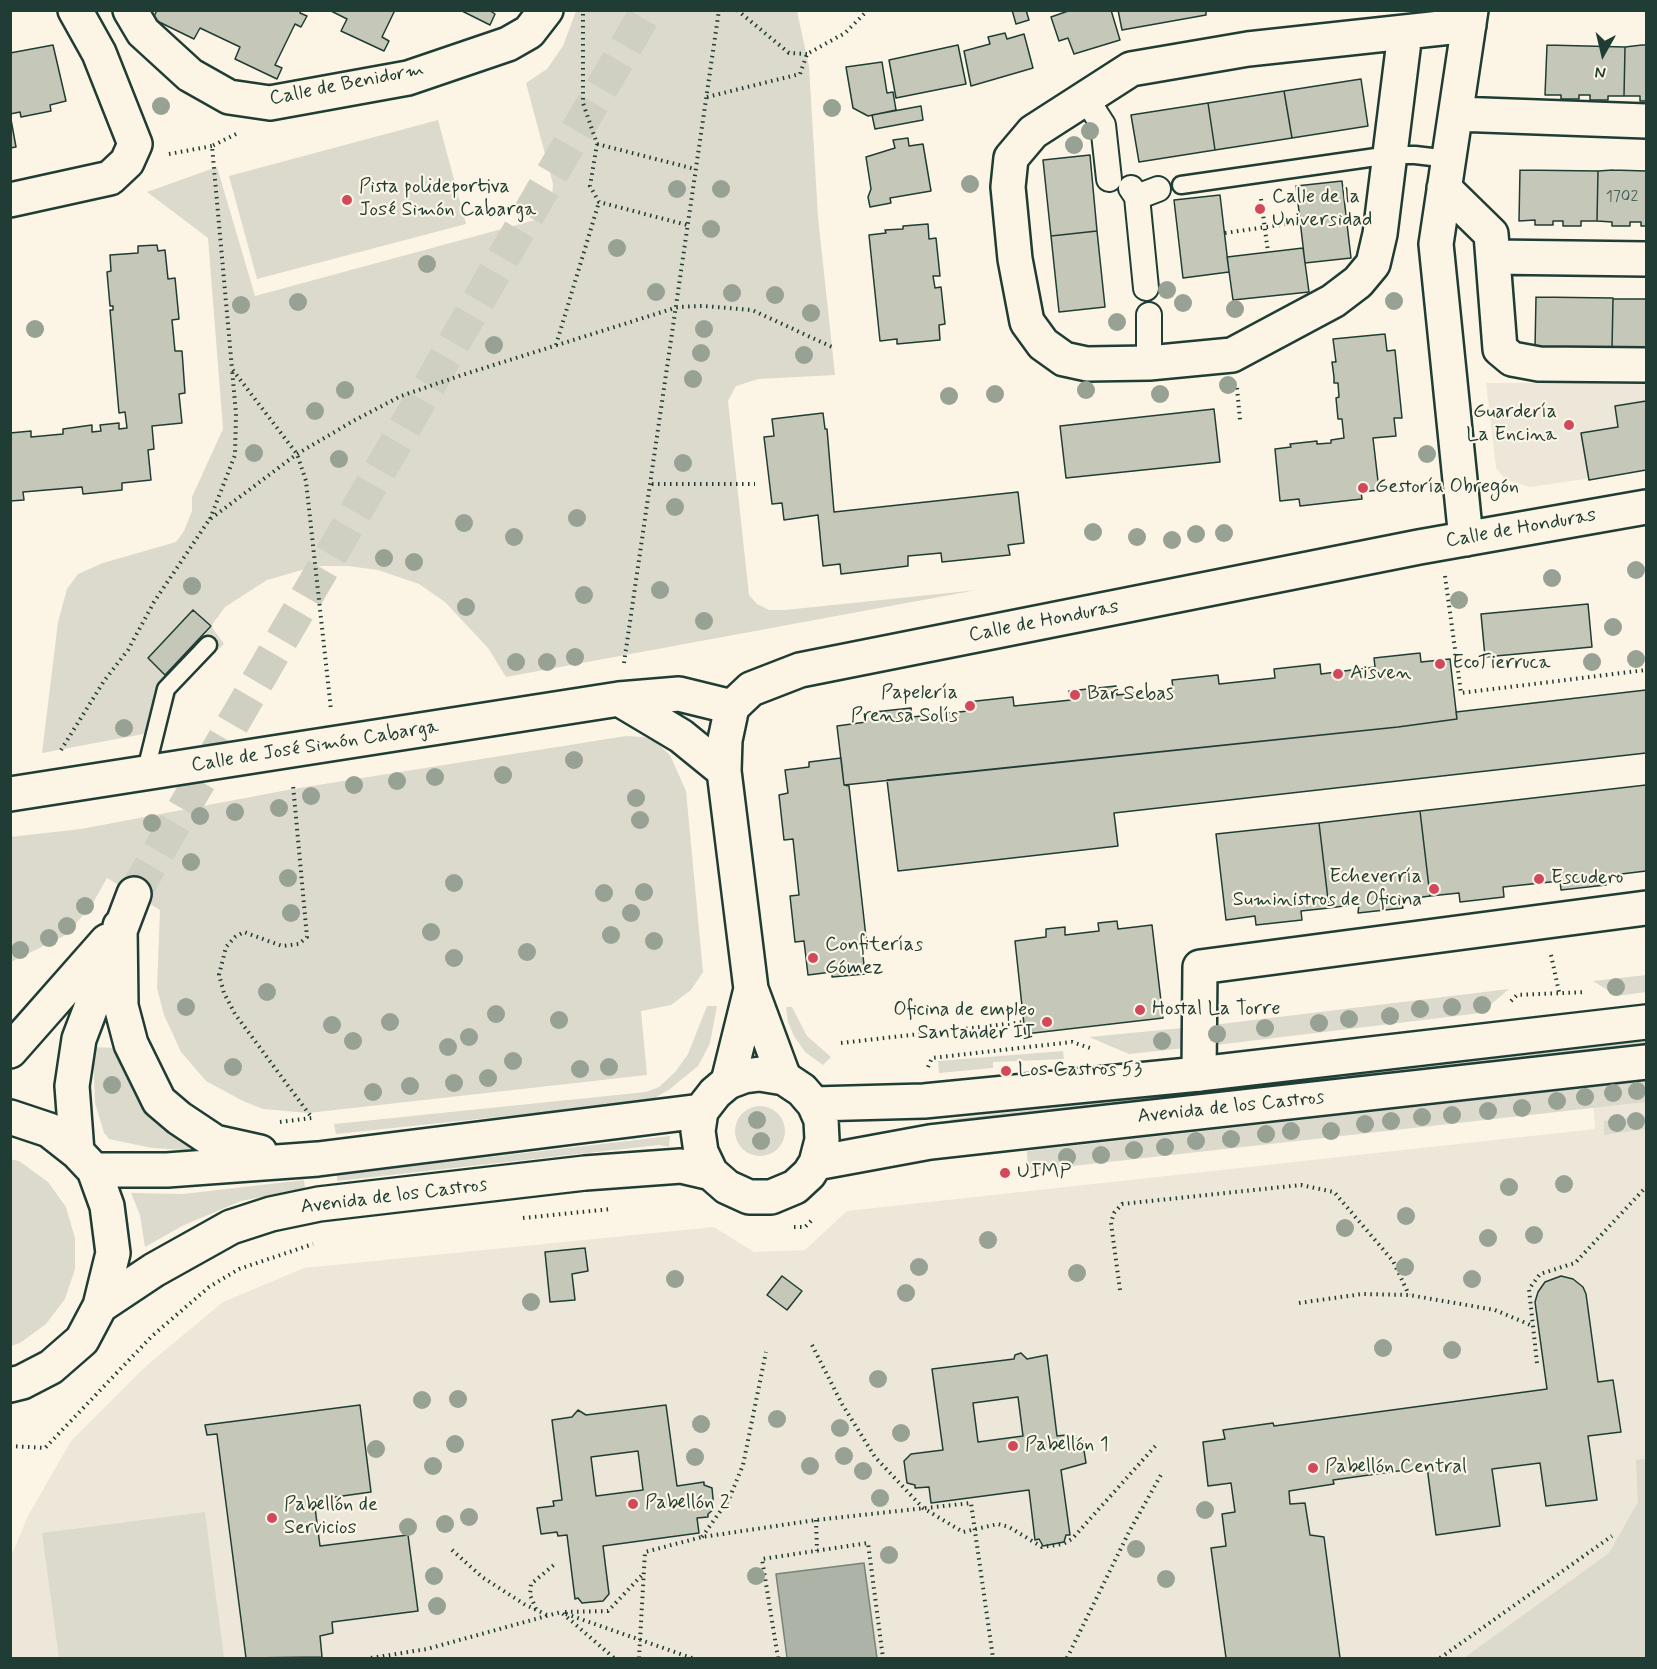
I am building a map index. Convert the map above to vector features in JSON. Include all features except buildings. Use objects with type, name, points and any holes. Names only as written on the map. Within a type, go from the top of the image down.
[{"type":"street","points":[[10,200],[110,178],[127,162],[135,144],[99,53],[75,10]]},
{"type":"street","name":"Calle de Benidorm","points":[[130,10],[143,32],[190,75],[230,97],[270,103],[408,78],[508,44],[529,32],[546,10]]},
{"type":"street","points":[[1405,33],[1380,234],[1373,264],[1358,282],[1333,301],[1232,354],[1149,363],[1087,364],[1065,359],[1043,344],[1027,322],[1015,260],[1008,187],[1011,158],[1033,132],[1084,97],[1131,69],[1248,49],[1405,33],[1470,18],[1436,244],[1453,542]]},
{"type":"street","points":[[1084,97],[1143,188],[1146,288]]},
{"type":"street","points":[[1456,114],[1647,121]]},
{"type":"street","points":[[1447,174],[1491,234],[1500,349],[1512,359],[1539,364],[1647,365]]},
{"type":"street","points":[[1493,257],[1647,259]]},
{"type":"street","points":[[1149,315],[1149,363]]},
{"type":"street","name":"Calle de Honduras","points":[[732,707],[751,689],[800,670],[1453,542],[1647,507]]},
{"type":"street","name":"Calle de José Simón Cabarga","points":[[26,791],[619,699],[679,694],[732,707]]},
{"type":"street","points":[[619,699],[681,736],[724,771]]},
{"type":"street","points":[[732,707],[725,740],[724,771],[751,989],[784,1078]]},
{"type":"street","points":[[10,1404],[82,1340],[100,1306],[113,1252],[107,1206],[86,1161],[72,1086],[79,1039],[134,894]]},
{"type":"street","name":"Avenida de los Castros","points":[[1198,1074],[1200,967],[1647,908]]},
{"type":"street","points":[[10,1051],[120,926]]},
{"type":"street","points":[[120,926],[123,1015],[131,1044],[159,1101],[179,1118],[215,1142],[294,1160]]},
{"type":"street","points":[[728,1083],[751,989]]},
{"type":"street","name":"Avenida de los Castros","points":[[814,1104],[924,1101],[1198,1074],[1647,1023]]},
{"type":"street","name":"Avenida de los Castros","points":[[816,1162],[930,1142],[1647,1062]]},
{"type":"street","points":[[760,1074],[784,1078],[802,1090],[814,1104],[821,1120],[822,1140],[816,1162],[809,1174],[795,1187],[771,1197],[749,1197],[727,1187],[711,1173],[701,1152],[699,1131],[701,1111],[715,1093],[728,1083],[744,1076],[760,1074]]},
{"type":"street","points":[[10,1117],[49,1130],[86,1161],[167,1170],[294,1160],[701,1111]]},
{"type":"street","name":"Avenida de los Castros","points":[[100,1306],[154,1270],[231,1227],[271,1214],[319,1204],[585,1173],[681,1166],[711,1173]]},
{"type":"street","points":[[10,1385],[22,1382],[51,1367]]},
{"type":"lane","points":[[1143,188],[1390,155],[1415,155],[1447,174]]},
{"type":"lane","points":[[145,774],[166,688],[208,645]]},
{"type":"path","points":[[582,10],[583,104],[597,144],[590,186],[599,202],[687,225]]},
{"type":"path","points":[[619,699],[678,307],[687,225],[719,10]]},
{"type":"path","points":[[737,10],[789,53],[807,54],[845,33],[868,10]]},
{"type":"path","points":[[707,97],[800,74],[807,54]]},
{"type":"path","points":[[171,154],[212,146],[241,131]]},
{"type":"path","points":[[597,144],[696,169]]},
{"type":"path","points":[[26,791],[128,650],[154,602],[209,520],[236,455],[236,414],[212,146]]},
{"type":"path","points":[[1257,174],[1269,252]]},
{"type":"path","points":[[556,345],[599,202]]},
{"type":"path","points":[[1225,233],[1300,222]]},
{"type":"path","points":[[209,520],[297,454],[401,396],[678,307],[703,306],[752,310],[832,347]]},
{"type":"path","points":[[232,369],[297,454],[306,482],[335,744]]},
{"type":"path","points":[[1237,393],[1240,420]]},
{"type":"path","points":[[652,484],[755,484]]},
{"type":"path","points":[[1453,542],[1461,693],[1647,670]]},
{"type":"path","points":[[273,1121],[312,1118],[235,1014],[224,993],[219,975],[226,947],[235,937],[244,932],[282,946],[299,944],[308,937],[288,752]]},
{"type":"path","points":[[841,1043],[1024,1022]]},
{"type":"path","points":[[1120,1290],[1111,1223],[1114,1213],[1122,1204],[1301,1185],[1334,1192],[1393,1261],[1409,1295]]},
{"type":"path","points":[[1537,1363],[1529,1289],[1540,1274],[1575,1263],[1647,1187]]},
{"type":"path","points":[[516,1219],[620,1208]]},
{"type":"path","points":[[10,1446],[45,1448],[152,1336],[209,1287],[239,1269],[318,1242]]},
{"type":"path","points":[[1299,1303],[1362,1293],[1409,1295],[1495,1310],[1533,1326]]},
{"type":"path","points":[[812,1345],[842,1404],[875,1457],[923,1508],[963,1532],[998,1524],[1009,1527],[1042,1547],[1063,1544],[1072,1539],[1158,1443]]},
{"type":"path","points":[[702,1537],[729,1499],[743,1465],[766,1352]]},
{"type":"path","points":[[1067,1659],[1129,1532],[1162,1473]]},
{"type":"path","points":[[639,1659],[645,1552],[702,1537],[816,1520],[971,1503],[993,1659]]},
{"type":"path","points":[[816,1520],[818,1551]]},
{"type":"path","points":[[1440,1659],[1612,1536]]},
{"type":"path","points":[[778,1659],[762,1558],[868,1543],[883,1659]]},
{"type":"path","points":[[452,1550],[482,1577],[549,1616]]},
{"type":"path","points":[[536,1610],[530,1595],[531,1584],[555,1564]]},
{"type":"path","points":[[371,1659],[428,1649],[561,1612],[608,1611],[643,1574]]},
{"type":"path","points":[[561,1612],[639,1638],[692,1659]]},
{"type":"path","points":[[561,1612],[614,1659]]},
{"type":"shaded area","points":[[576,11],[797,11],[809,66],[818,217],[835,375],[758,379],[736,386],[728,401],[749,595],[757,604],[769,610],[785,610],[977,590],[506,677],[488,648],[445,602],[419,584],[378,570],[348,566],[316,566],[267,580],[225,607],[211,626],[224,644],[179,687],[165,730],[42,753],[58,622],[67,589],[78,574],[103,563],[176,542],[184,531],[192,511],[192,497],[223,429],[208,238],[147,192],[217,167],[255,296],[535,220],[546,211],[552,198],[553,184],[526,83],[547,69],[563,46]]},
{"type":"shaded area","name":"Pista polideportiva José Simón Cabarga","points":[[438,120],[466,224],[257,279],[229,176]]},
{"type":"shaded area","name":"Guardería La Encina","points":[[1486,383],[1646,383],[1646,470],[1530,487],[1506,480],[1496,468]]},
{"type":"shaded area","points":[[626,736],[644,737],[657,743],[670,755],[686,791],[703,972],[691,990],[671,1005],[641,1011],[647,1075],[308,1113],[263,1109],[206,1081],[181,1052],[164,1015],[157,988],[160,910],[107,878],[90,908],[64,936],[11,962],[10,837],[81,829],[293,789]]},
{"type":"shaded area","points":[[1646,975],[1646,992],[1617,996],[1593,981]]},
{"type":"shaded area","points":[[1509,989],[1481,1013],[1216,1045],[1213,1025]]},
{"type":"shaded area","points":[[707,1006],[717,1006],[710,1043],[698,1066],[670,1089],[650,1101],[336,1134],[334,1124],[646,1092],[659,1087],[676,1071],[688,1054]]},
{"type":"shaded area","points":[[786,1007],[792,1007],[807,1036],[831,1057],[823,1065],[805,1052],[794,1036],[788,1022]]},
{"type":"shaded area","points":[[1182,1028],[1185,1048],[1129,1054],[1089,1037]]},
{"type":"shaded area","points":[[1646,1040],[1646,1050],[953,1129],[951,1119]]},
{"type":"shaded area","points":[[93,1047],[115,1048],[133,1085],[200,1148],[186,1150],[152,1148],[109,1139],[104,1133],[95,1103]]},
{"type":"shaded area","points":[[1063,1051],[1064,1059],[993,1062],[993,1068],[939,1073],[938,1061]]},
{"type":"shaded area","points":[[1646,1080],[1646,1658],[11,1658],[11,1556],[28,1516],[71,1441],[146,1366],[223,1302],[304,1268],[714,1227],[754,1252],[805,1250],[847,1211],[1595,1129],[1592,1086]]},
{"type":"shaded area","points":[[1646,1081],[1646,1102],[1028,1171],[1027,1151]]},
{"type":"shaded area","points":[[755,1106],[765,1106],[778,1113],[785,1126],[785,1136],[778,1149],[765,1156],[755,1156],[746,1152],[739,1145],[735,1136],[735,1126],[739,1117],[746,1110]]},
{"type":"shaded area","points":[[1646,1116],[1646,1129],[1604,1135],[1604,1121]]},
{"type":"shaded area","points":[[670,1136],[669,1147],[659,1145],[337,1181],[337,1175]]},
{"type":"shaded area","points":[[10,1159],[19,1161],[48,1182],[66,1207],[75,1238],[75,1269],[65,1299],[46,1324],[20,1343],[11,1346]]},
{"type":"shaded area","points":[[304,1180],[305,1188],[241,1201],[182,1226],[145,1247],[140,1215],[131,1193],[183,1194]]},
{"type":"shaded area","points":[[1646,1459],[1646,1658],[1464,1658],[1609,1553],[1638,1502],[1636,1460]]},
{"type":"shaded area","points":[[205,1512],[224,1658],[59,1658],[42,1533]]},
{"type":"shaded area","points":[[864,1563],[877,1658],[787,1658],[776,1574]]},
{"type":"tunnel","points":[[134,894],[647,10]]},
{"type":"place","name":"Pista polideportiva José Simón Cabarga","points":[[347,200]]},
{"type":"place","name":"Calle de la Universidad","points":[[1260,209]]},
{"type":"place","name":"Guardería La Encina","points":[[1569,425]]},
{"type":"place","name":"Gestoría Obregón","points":[[1363,488]]},
{"type":"place","name":"EcoTierruca","points":[[1440,664]]},
{"type":"place","name":"Aisven","points":[[1338,674]]},
{"type":"place","name":"Bar Sebas","points":[[1075,695]]},
{"type":"place","name":"Papelería Prensa Solís","points":[[970,706]]},
{"type":"place","name":"Escudero","points":[[1539,879]]},
{"type":"place","name":"Echeverría Suministros de Oficina","points":[[1434,889]]},
{"type":"place","name":"Confiterías Gómez","points":[[813,958]]},
{"type":"place","name":"Hostal La Torre","points":[[1140,1010]]},
{"type":"place","name":"Oficina de empleo Santander II","points":[[1047,1022]]},
{"type":"place","name":"Los Castros 53","points":[[1006,1071]]},
{"type":"place","name":"UIMP","points":[[1005,1173]]},
{"type":"place","name":"Pabellón 1","points":[[1013,1446]]},
{"type":"place","name":"Pabellón Central","points":[[1313,1468]]},
{"type":"place","name":"Pabellón 2","points":[[633,1504]]},
{"type":"place","name":"Pabellón de Servicios","points":[[272,1518]]}]
